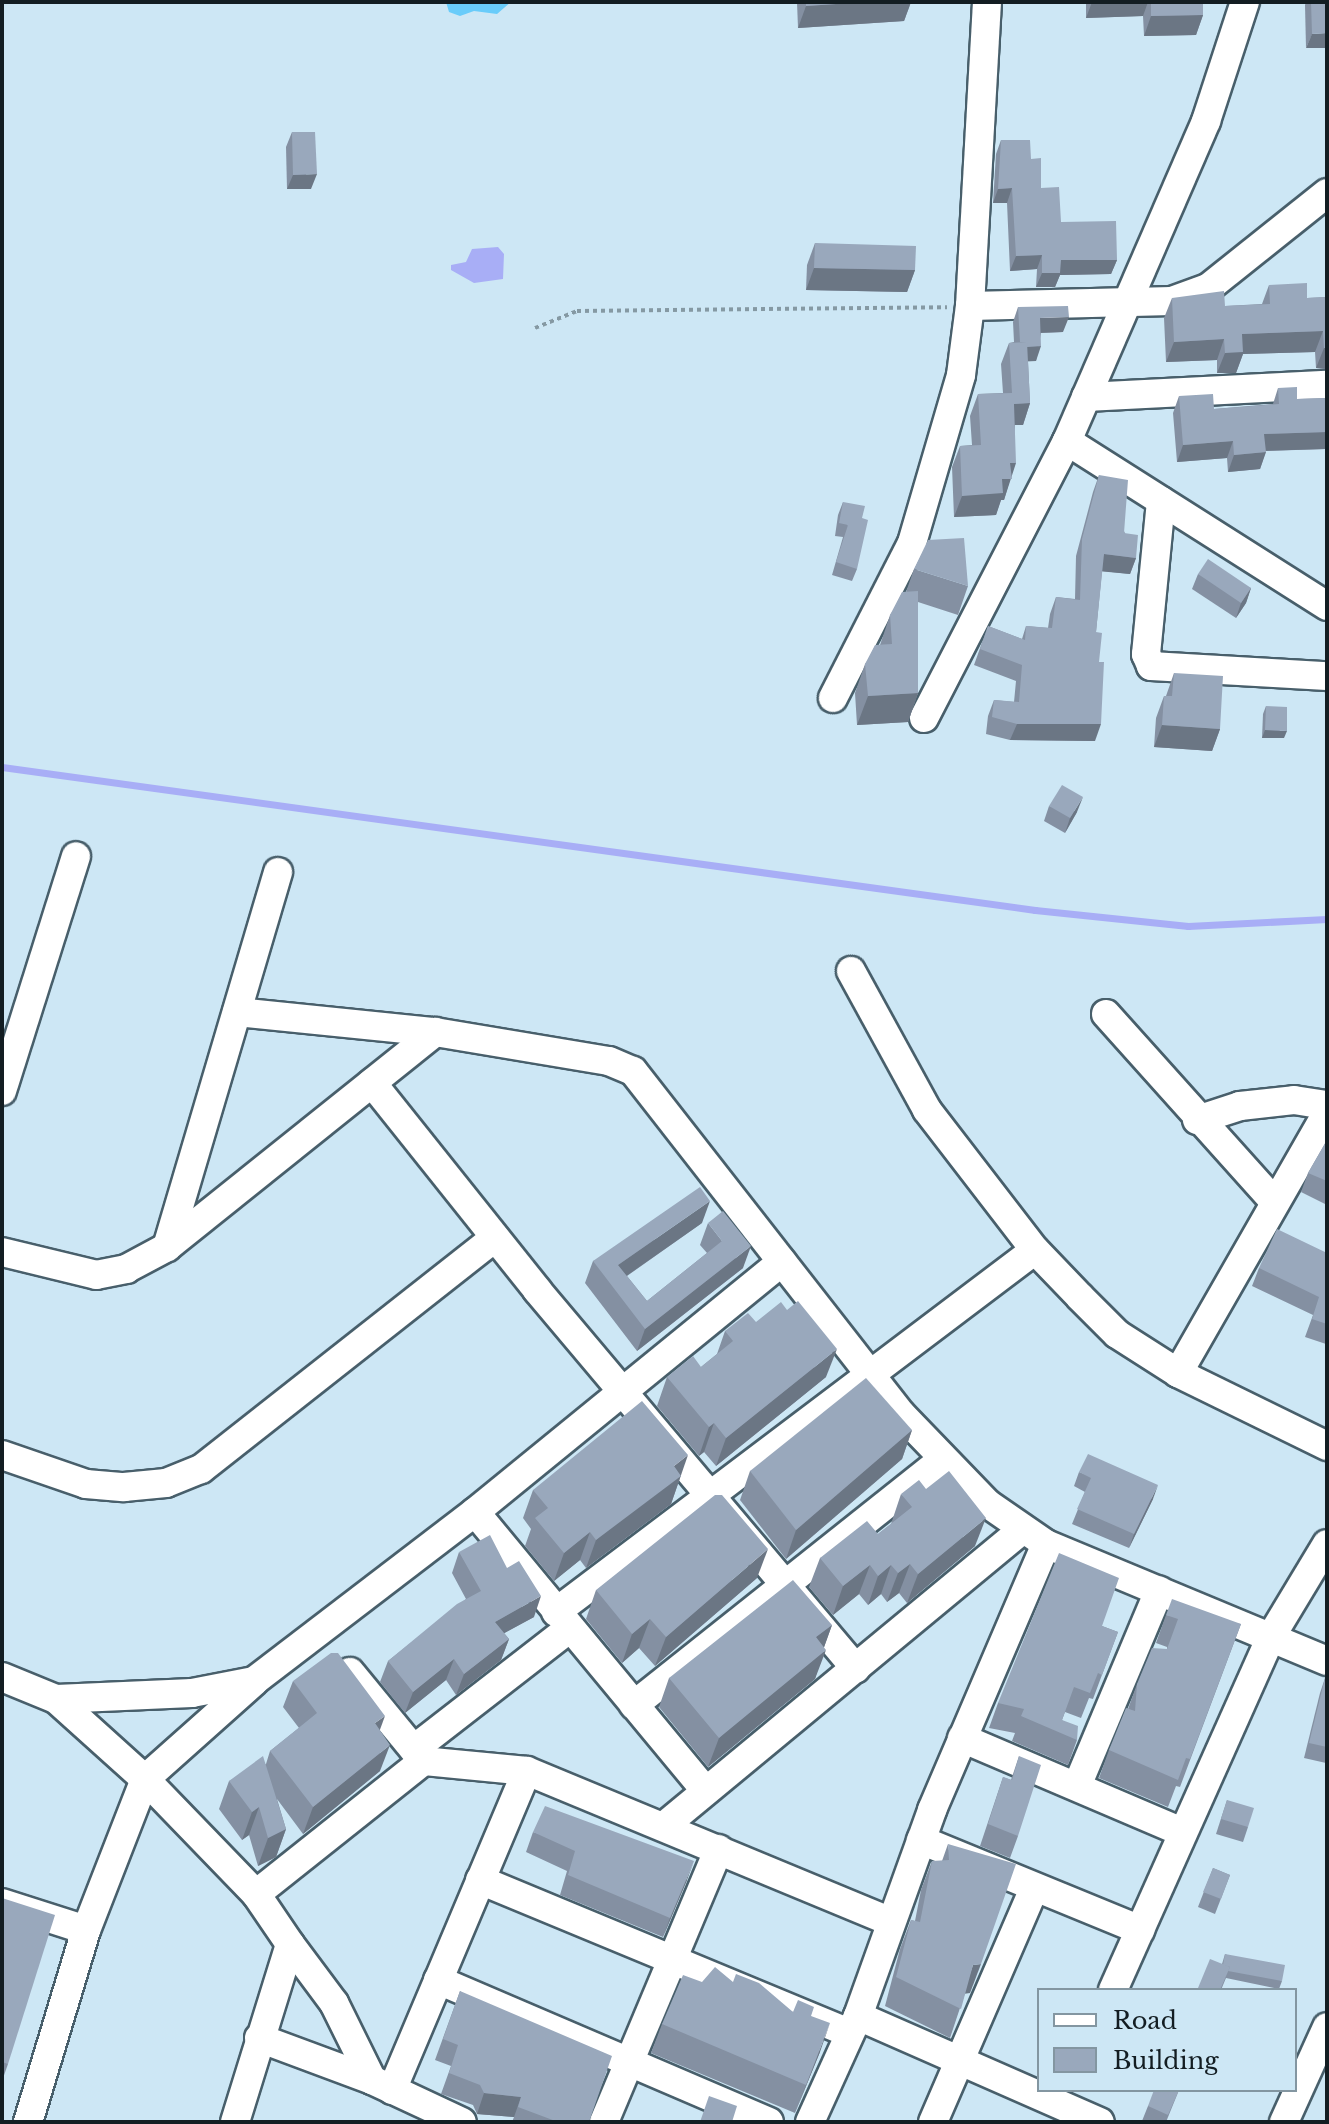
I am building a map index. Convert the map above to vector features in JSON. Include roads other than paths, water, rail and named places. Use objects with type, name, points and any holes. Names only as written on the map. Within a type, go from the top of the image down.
[{"type":"street","points":[[833,698],[912,543],[930,494],[961,375],[970,306],[987,2]]},
{"type":"street","points":[[924,718],[1067,441],[1206,121],[1245,2]]},
{"type":"street","points":[[970,306],[1127,306],[1172,301],[1208,288],[1327,193]]},
{"type":"street","points":[[1086,397],[1327,385]]},
{"type":"street","points":[[1067,441],[1327,606]]},
{"type":"street","points":[[1161,501],[1146,654],[1151,666],[1327,676]]},
{"type":"street","points":[[2,1091],[76,856]]},
{"type":"street","points":[[167,1247],[278,872]]},
{"type":"street","points":[[851,971],[927,1110],[1035,1250],[1117,1334],[1178,1373],[1327,1446]]},
{"type":"street","points":[[237,1012],[435,1032],[609,1061],[633,1071],[650,1086],[782,1262],[941,1461],[1034,1537],[1272,1635],[1327,1661]]},
{"type":"street","points":[[1106,1014],[1197,1120],[1273,1200]]},
{"type":"street","points":[[2,1252],[96,1275],[126,1269],[167,1247],[435,1032]]},
{"type":"street","points":[[372,1083],[495,1238],[856,1669]]},
{"type":"street","points":[[1197,1120],[1240,1106],[1294,1100],[1327,1105]]},
{"type":"street","points":[[1178,1373],[1273,1200],[1327,1113]]},
{"type":"street","points":[[2,1455],[86,1484],[111,1486],[166,1483],[201,1469],[495,1238]]},
{"type":"street","points":[[256,1894],[418,1755],[563,1620],[711,1497],[1035,1250]]},
{"type":"street","points":[[2,2115],[26,2122],[86,1930],[145,1779],[254,1681],[319,1635],[475,1512],[782,1262]]},
{"type":"street","points":[[634,1705],[782,1583],[941,1461]]},
{"type":"street","points":[[475,1512],[706,1791]]},
{"type":"street","points":[[664,1826],[856,1669],[1034,1537]]},
{"type":"street","points":[[810,2122],[854,2025],[889,1921],[962,1738],[1034,1537]]},
{"type":"street","points":[[1114,1988],[1272,1635],[1327,1544]]},
{"type":"street","points":[[1077,1786],[1159,1591]]},
{"type":"street","points":[[319,1635],[418,1755],[527,1771],[889,1921]]},
{"type":"street","points":[[2,1677],[56,1699],[145,1779],[256,1894],[334,2003],[382,2085]]},
{"type":"street","points":[[56,1699],[192,1693],[254,1681]]},
{"type":"street","points":[[962,1738],[1182,1832]]},
{"type":"street","points":[[382,2085],[438,1980],[527,1771]]},
{"type":"street","points":[[921,1840],[1140,1930]]},
{"type":"street","points":[[604,2122],[719,1849]]},
{"type":"street","points":[[480,1880],[673,1962],[959,2061],[1100,2122]]},
{"type":"street","points":[[933,2122],[1034,1889]]},
{"type":"street","points":[[2,1903],[86,1930]]},
{"type":"street","points":[[235,2122],[290,1944]]},
{"type":"street","points":[[438,1980],[631,2060],[769,2122]]},
{"type":"street","points":[[1284,2122],[1327,2027]]},
{"type":"street","points":[[259,2038],[382,2085],[462,2122]]},
{"type":"waterway","points":[[2,767],[1035,910],[1188,926],[1327,919]]}]
